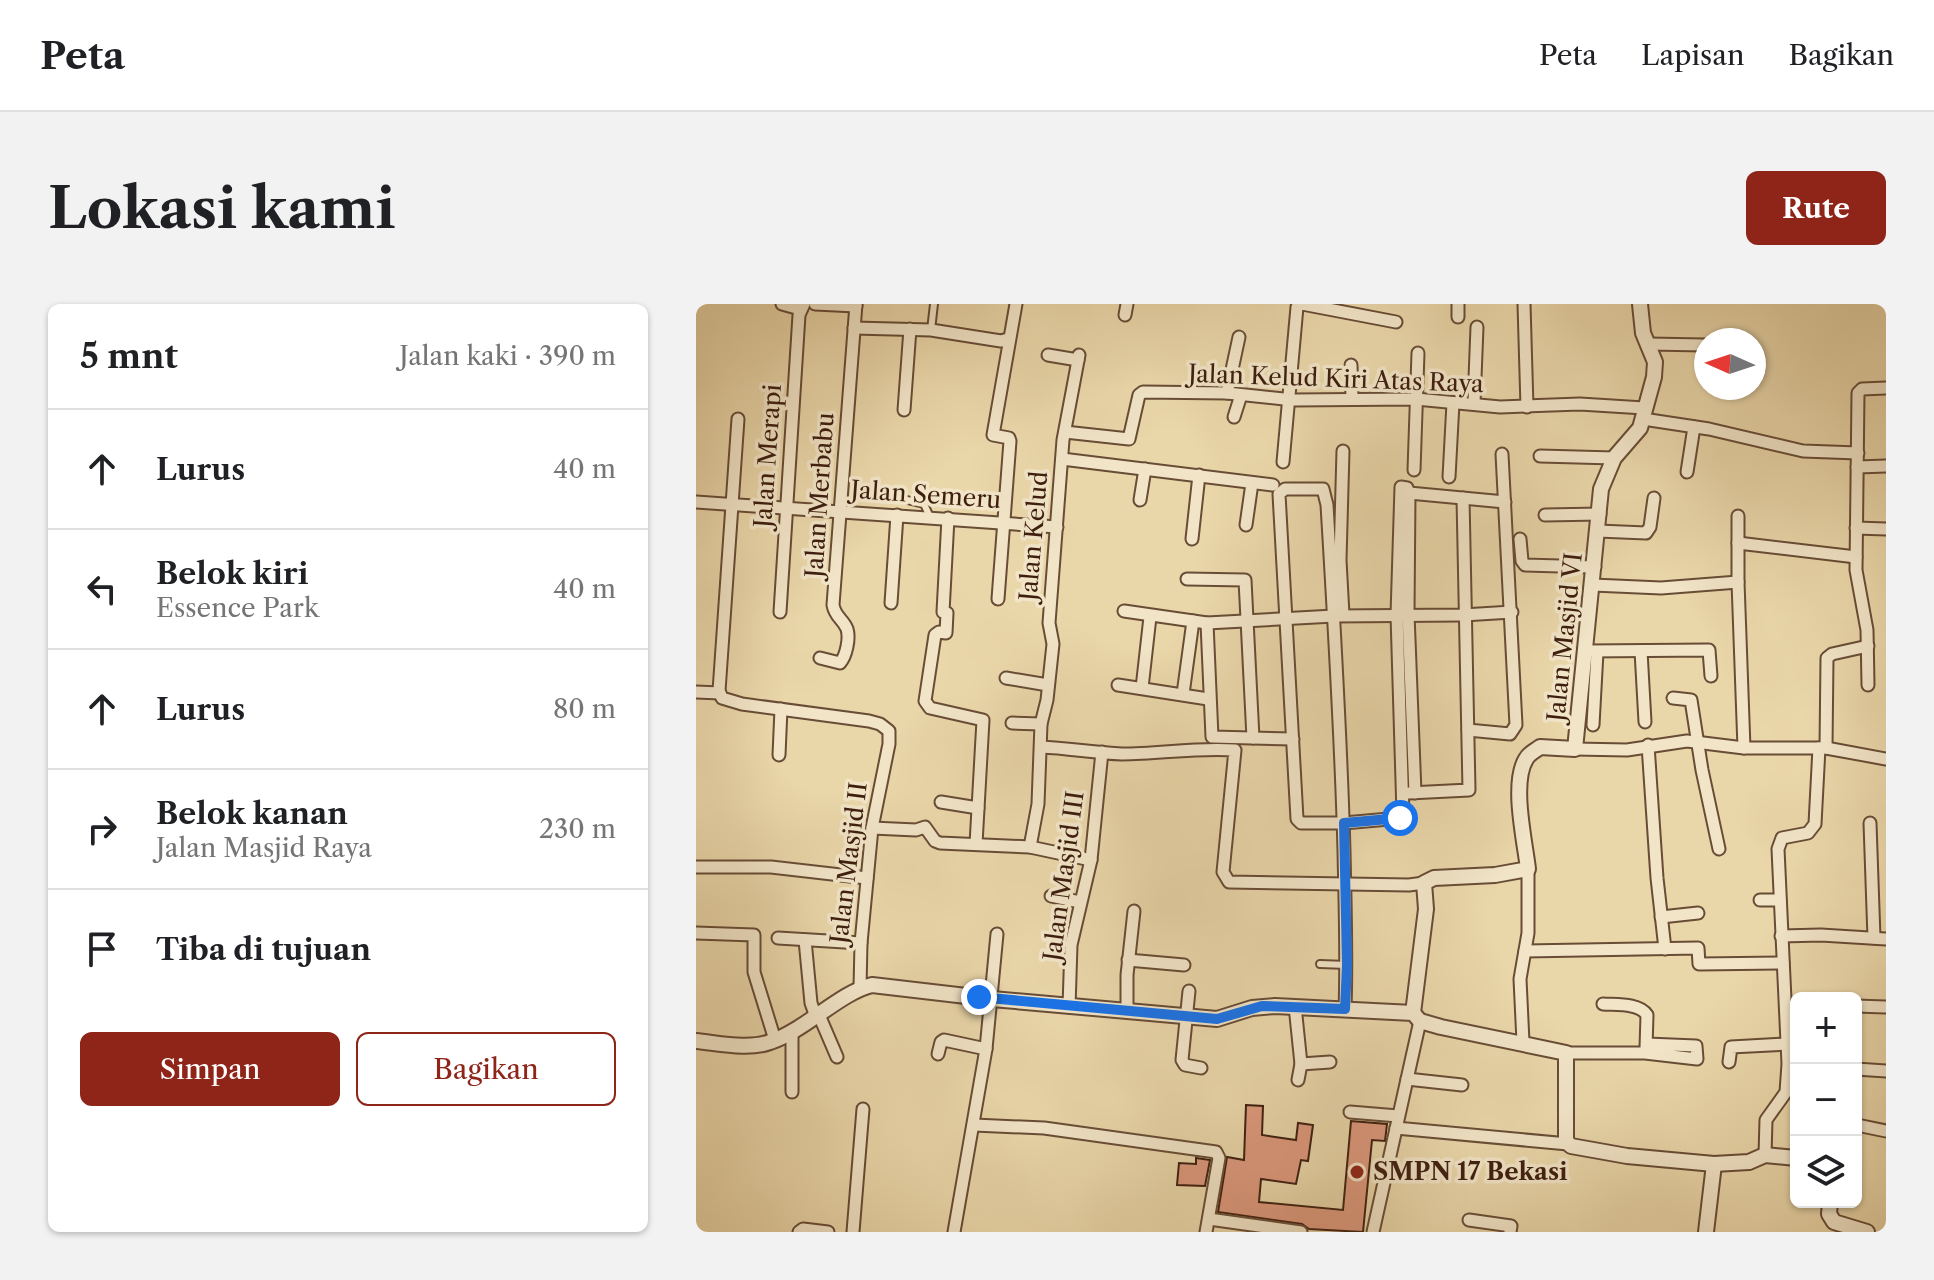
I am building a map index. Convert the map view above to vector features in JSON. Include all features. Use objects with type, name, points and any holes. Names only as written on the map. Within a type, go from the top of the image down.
[{"type":"street","points":[[782,304],[802,307]]},
{"type":"street","points":[[815,304],[856,305]]},
{"type":"street","points":[[998,599],[1010,441],[1009,438],[993,435],[1016,304]]},
{"type":"street","points":[[1283,462],[1297,307],[1302,304],[1396,322]]},
{"type":"street","points":[[1458,304],[1458,317]]},
{"type":"street","points":[[1524,304],[1527,407]]},
{"type":"street","name":"Jalan Masjid VI","points":[[1523,1042],[1520,979],[1529,912],[1520,782],[1525,760],[1540,747],[1575,749],[1592,651],[1598,531],[1594,514],[1614,458],[1640,428],[1655,369],[1643,333],[1640,304]]},
{"type":"street","name":"Jalan Merbabu","points":[[820,658],[840,663],[846,650],[847,629],[834,612],[833,605],[856,305]]},
{"type":"street","name":"Jalan Merapi","points":[[780,612],[802,307]]},
{"type":"street","points":[[1474,403],[1477,327]]},
{"type":"street","points":[[854,328],[931,330],[1001,341],[1008,339]]},
{"type":"street","points":[[904,410],[910,329]]},
{"type":"street","points":[[1227,393],[1239,337]]},
{"type":"street","points":[[1648,344],[1694,345]]},
{"type":"street","points":[[1414,470],[1418,353]]},
{"type":"street","name":"Jalan Kelud","points":[[1048,355],[1078,358],[1062,459],[1049,623],[1053,644],[1048,685]]},
{"type":"street","points":[[1351,365],[1352,399]]},
{"type":"street","points":[[1868,685],[1864,604],[1856,570],[1858,393],[1862,389],[1886,388]]},
{"type":"street","name":"Jalan Kelud Kiri Atas Raya","points":[[1065,432],[1129,439],[1141,392],[1227,393],[1287,399],[1416,399],[1500,407],[1580,404],[1643,414],[1803,451],[1858,453]]},
{"type":"street","points":[[1234,417],[1241,395]]},
{"type":"street","points":[[1449,477],[1453,403]]},
{"type":"street","points":[[738,419],[720,692],[724,701],[781,709],[779,755]]},
{"type":"street","points":[[1687,472],[1694,427]]},
{"type":"street","points":[[1343,451],[1338,616],[1347,965],[1345,1009]]},
{"type":"street","points":[[1468,730],[1510,734],[1516,729],[1502,454]]},
{"type":"street","points":[[1540,456],[1614,458]]},
{"type":"street","points":[[1062,459],[1273,485]]},
{"type":"street","points":[[1857,467],[1886,466]]},
{"type":"street","points":[[1140,500],[1145,469]]},
{"type":"street","points":[[1192,539],[1199,475]]},
{"type":"street","points":[[1246,525],[1252,483]]},
{"type":"street","points":[[1338,616],[1325,492],[1320,489],[1285,489],[1279,494],[1297,819],[1301,823],[1344,823],[1400,818],[1409,793],[1402,615],[1409,493],[1505,502]]},
{"type":"street","points":[[1409,793],[1469,790],[1463,615],[1463,498]]},
{"type":"street","points":[[1598,531],[1646,533],[1650,527],[1654,498]]},
{"type":"street","name":"Jalan Semeru","points":[[696,502],[1057,527]]},
{"type":"street","points":[[1545,515],[1594,514]]},
{"type":"street","points":[[891,603],[897,515]]},
{"type":"street","points":[[1738,516],[1744,748]]},
{"type":"street","points":[[948,518],[943,580],[946,633],[935,635],[925,701],[930,708],[983,720],[976,844]]},
{"type":"street","points":[[1856,528],[1886,529]]},
{"type":"street","points":[[1520,539],[1525,565],[1595,567]]},
{"type":"street","points":[[1738,543],[1856,557]]},
{"type":"street","points":[[1187,579],[1244,579],[1247,586],[1253,738]]},
{"type":"street","points":[[1593,585],[1661,588],[1738,582]]},
{"type":"street","points":[[1124,611],[1207,623],[1512,612]]},
{"type":"street","points":[[1142,688],[1150,617]]},
{"type":"street","points":[[1183,694],[1193,621]]},
{"type":"street","points":[[1207,623],[1212,737],[1293,739]]},
{"type":"street","points":[[1790,1004],[1781,936],[1780,841],[1787,836],[1808,833],[1815,824],[1827,658],[1832,654],[1868,646]]},
{"type":"street","points":[[1593,725],[1592,651],[1709,650],[1711,676]]},
{"type":"street","points":[[1641,651],[1645,722]]},
{"type":"street","points":[[1006,678],[1048,685],[1041,724],[1038,804],[1030,847]]},
{"type":"street","points":[[1118,685],[1208,699]]},
{"type":"street","points":[[696,692],[720,692]]},
{"type":"street","points":[[1673,698],[1691,700],[1719,849]]},
{"type":"street","name":"Jalan Masjid II","points":[[781,709],[880,724],[889,731],[872,828],[860,988]]},
{"type":"street","points":[[1012,723],[1041,724]]},
{"type":"street","points":[[1575,749],[1627,750],[1674,742],[1744,748],[1822,748],[1886,759]]},
{"type":"street","points":[[1648,745],[1665,949]]},
{"type":"street","points":[[1041,747],[1156,753],[1202,748],[1235,750],[1224,855],[1223,872],[1227,881],[1409,885],[1434,878],[1495,875],[1528,869]]},
{"type":"street","name":"Jalan Masjid III","points":[[1069,1007],[1071,945],[1091,860],[1102,752]]},
{"type":"street","points":[[941,802],[978,808]]},
{"type":"street","points":[[1781,936],[1880,938],[1870,823]]},
{"type":"street","points":[[872,828],[916,830],[925,827],[938,843],[1030,847],[1091,860]]},
{"type":"street","points":[[696,867],[771,867],[867,878]]},
{"type":"street","points":[[1373,1232],[1407,1079],[1426,909],[1424,883]]},
{"type":"street","points":[[1051,896],[1080,902]]},
{"type":"street","points":[[1760,900],[1780,900]]},
{"type":"street","points":[[1127,1010],[1128,960],[1134,911]]},
{"type":"street","points":[[1661,917],[1698,913]]},
{"type":"street","points":[[696,933],[754,935],[754,972],[775,1040]]},
{"type":"street","points":[[954,1232],[986,1049],[997,934]]},
{"type":"street","points":[[778,938],[861,943]]},
{"type":"street","points":[[805,940],[811,1003],[837,1057]]},
{"type":"street","points":[[1525,951],[1698,948],[1699,964],[1783,963]]},
{"type":"street","points":[[1128,960],[1184,965]]},
{"type":"street","points":[[696,1041],[760,1044],[775,1040],[860,988],[886,985],[1069,1007],[1217,1019],[1252,1008],[1295,1006],[1345,1009],[1416,1017],[1566,1053],[1646,1048],[1645,1010],[1603,1004]]},
{"type":"street","points":[[1189,991],[1182,1060],[1185,1065],[1201,1068]]},
{"type":"street","points":[[1295,1006],[1301,1064],[1298,1080]]},
{"type":"street","points":[[1862,1006],[1885,1007]]},
{"type":"street","points":[[1790,1018],[1787,1044],[1790,1056]]},
{"type":"street","points":[[792,1031],[792,1092]]},
{"type":"street","points":[[938,1054],[944,1040],[986,1049]]},
{"type":"street","points":[[1729,1062],[1731,1047],[1787,1044]]},
{"type":"street","points":[[1566,1053],[1568,1144]]},
{"type":"street","points":[[1301,1064],[1330,1062]]},
{"type":"street","points":[[1862,1069],[1886,1071]]},
{"type":"street","points":[[1765,1155],[1766,1120],[1786,1092],[1790,1073]]},
{"type":"street","points":[[1407,1079],[1462,1085]]},
{"type":"street","points":[[853,1232],[863,1109]]},
{"type":"street","points":[[1350,1112],[1397,1122],[1568,1144],[1627,1156],[1714,1164],[1749,1162],[1765,1155],[1790,1157]]},
{"type":"street","points":[[974,1125],[1044,1128],[1216,1152],[1219,1158],[1206,1232]]},
{"type":"street","points":[[1862,1126],[1886,1131]]},
{"type":"street","points":[[1706,1232],[1714,1164]]},
{"type":"street","points":[[1830,1208],[1834,1222],[1861,1231]]},
{"type":"street","points":[[1209,1219],[1301,1232]]},
{"type":"street","points":[[1469,1220],[1511,1226],[1510,1232]]},
{"type":"street","points":[[799,1232],[803,1229],[828,1232]]},
{"type":"lane","points":[[931,330],[934,304]]},
{"type":"lane","points":[[907,500],[924,504],[930,517]]},
{"type":"lane","points":[[1320,964],[1347,965]]},
{"type":"building","points":[[1246,1105],[1263,1106],[1262,1135],[1296,1140],[1298,1123],[1313,1125],[1308,1161],[1301,1160],[1296,1184],[1261,1179],[1259,1202],[1343,1210],[1351,1121],[1387,1124],[1385,1141],[1372,1140],[1363,1232],[1309,1229],[1302,1224],[1218,1212],[1227,1157],[1244,1160]]},
{"type":"building","points":[[1196,1158],[1210,1160],[1205,1186],[1177,1185],[1179,1163],[1196,1164]]},
{"type":"place","name":"SMPN 17 Bekasi","points":[[1357,1172]]},
{"type":"route","points":[[979,997],[1217,1019],[1262,1006],[1345,1009],[1344,823],[1400,818]]}]
